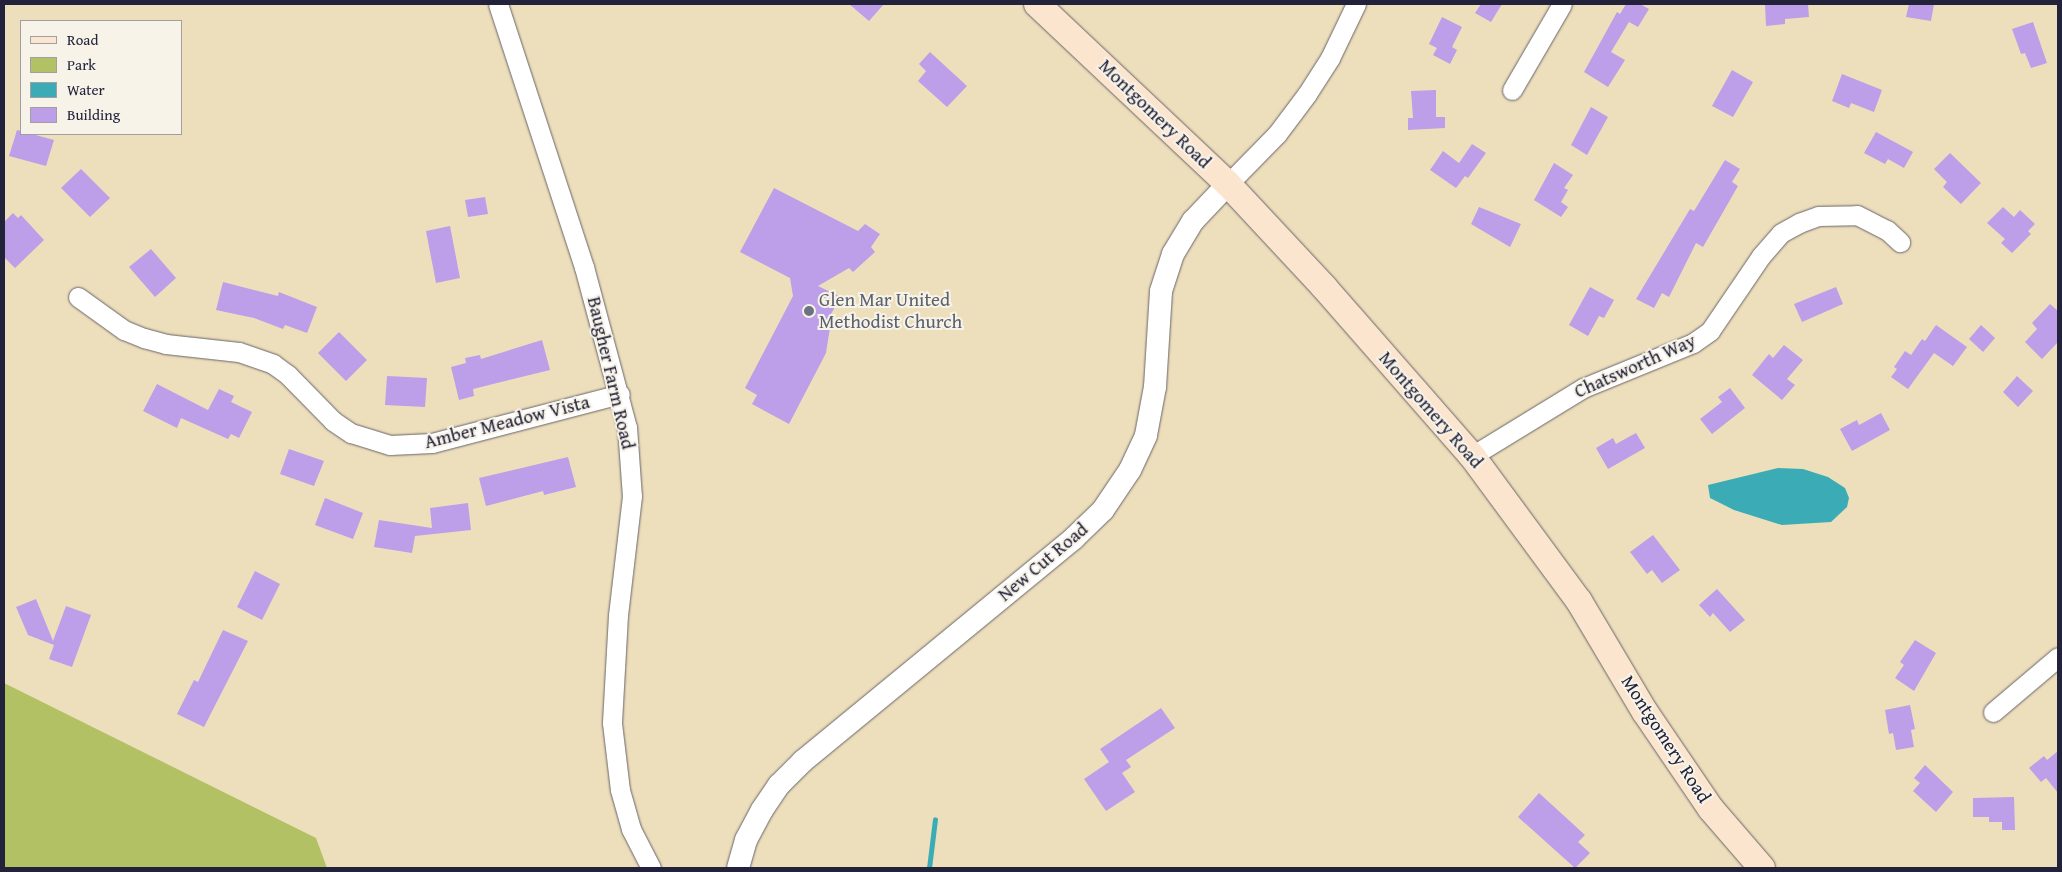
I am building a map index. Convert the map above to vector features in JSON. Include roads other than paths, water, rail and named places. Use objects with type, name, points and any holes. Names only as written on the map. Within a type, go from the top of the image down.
[{"type":"main road","name":"Montgomery Road","points":[[1037,4],[1228,184],[1324,287],[1472,456],[1579,601],[1670,750],[1711,809],[1762,868]]},
{"type":"street","name":"Baugher Farm Road","points":[[498,4],[584,267],[620,394],[631,456],[632,496],[618,615],[612,723],[620,790],[631,829],[651,868]]},
{"type":"street","points":[[1228,184],[1277,134],[1307,94],[1330,58],[1356,4]]},
{"type":"street","points":[[1512,90],[1562,4]]},
{"type":"street","name":"New Cut Road","points":[[738,868],[746,840],[762,810],[779,785],[803,761],[1073,539],[1103,510],[1130,470],[1146,435],[1155,387],[1161,291],[1174,254],[1193,222],[1228,184]]},
{"type":"street","name":"Chatsworth Way","points":[[1472,456],[1583,388],[1693,343],[1710,331],[1761,256],[1781,233],[1799,223],[1818,216],[1857,215],[1888,230],[1900,242]]},
{"type":"street","name":"Amber Meadow Vista","points":[[78,296],[124,330],[144,338],[166,344],[239,352],[265,361],[288,375],[345,429],[390,445],[432,443],[620,394]]},
{"type":"street","points":[[1993,712],[2058,657]]},
{"type":"water","points":[[1778,468],[1803,469],[1828,477],[1845,488],[1849,498],[1847,507],[1831,522],[1782,525],[1734,510],[1710,498],[1708,485]]},
{"type":"waterway","points":[[929,868],[935,819]]},
{"type":"place","name":"Glen Mar United Methodist Church","points":[[809,311]]}]
